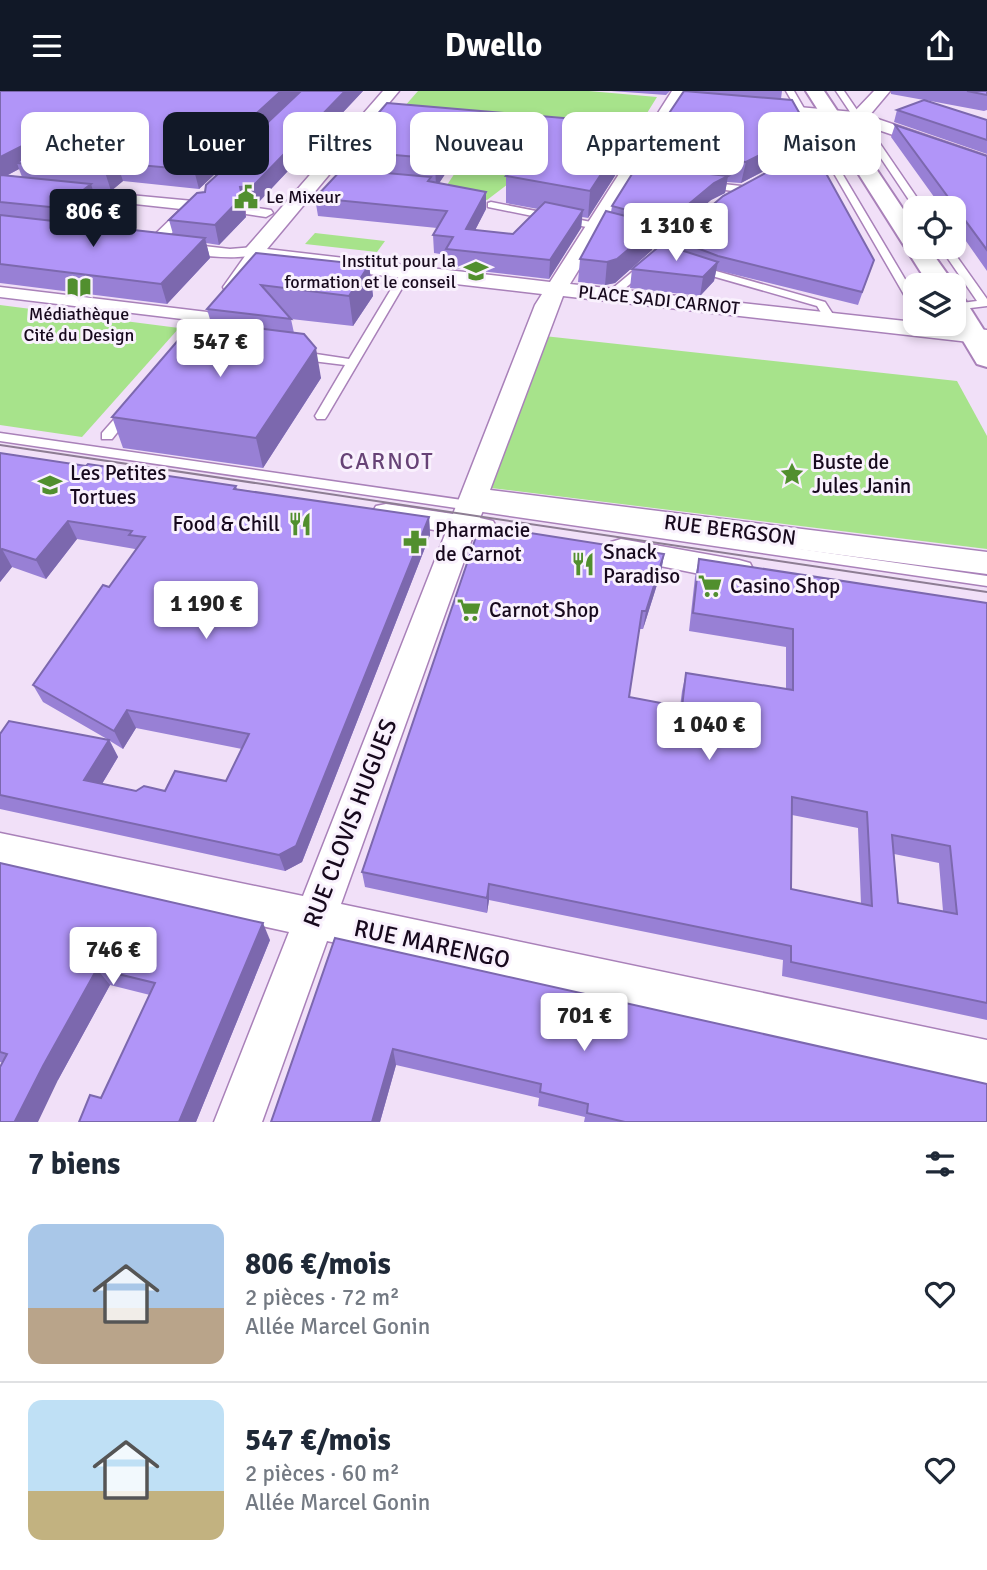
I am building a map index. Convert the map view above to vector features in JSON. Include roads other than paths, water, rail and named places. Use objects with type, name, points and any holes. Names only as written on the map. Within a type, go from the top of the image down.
[{"type":"main road","points":[[815,91],[827,112]]},
{"type":"main road","points":[[868,175],[903,227]]},
{"type":"main road","points":[[966,321],[983,344]]},
{"type":"street","points":[[254,251],[323,180],[391,91]]},
{"type":"street","points":[[865,112],[882,91]]},
{"type":"street","points":[[209,190],[200,207],[146,243],[230,253],[254,251],[273,257],[553,289],[594,225],[632,177],[676,96],[697,104]]},
{"type":"street","points":[[735,107],[810,112]]},
{"type":"street","points":[[881,125],[987,162]]},
{"type":"street","points":[[45,191],[200,207]]},
{"type":"street","points":[[251,211],[266,213]]},
{"type":"street","name":"PLACE SADI CARNOT","points":[[468,509],[553,289],[830,319],[983,344]]},
{"type":"street","points":[[0,292],[207,316]]},
{"type":"street","name":"RUE BERGSON","points":[[0,457],[987,563]]},
{"type":"street","name":"RUE BERGSON","points":[[468,509],[594,544],[748,573],[987,608]]},
{"type":"street","name":"RUE CLOVIS HUGUES","points":[[238,1122],[468,509]]},
{"type":"street","name":"RUE MARENGO","points":[[0,851],[987,1063]]},
{"type":"lane","points":[[790,91],[801,111]]},
{"type":"lane","points":[[840,91],[854,112]]},
{"type":"lane","points":[[881,152],[911,196]]},
{"type":"lane","points":[[838,175],[903,285]]},
{"type":"lane","points":[[690,183],[741,190]]},
{"type":"lane","points":[[727,197],[752,183]]},
{"type":"lane","points":[[500,197],[491,205],[618,232]]},
{"type":"lane","points":[[611,295],[658,246],[698,221]]},
{"type":"lane","points":[[658,246],[663,257],[675,261]]},
{"type":"lane","points":[[223,295],[254,251]]},
{"type":"lane","points":[[687,266],[821,305],[830,319]]},
{"type":"lane","points":[[321,416],[406,273]]},
{"type":"lane","points":[[966,277],[984,303],[966,303]]},
{"type":"lane","points":[[284,354],[353,363]]},
{"type":"lane","points":[[107,436],[134,404]]},
{"type":"lane","points":[[0,437],[468,509],[987,581]]},
{"type":"tram line","points":[[0,445],[987,592]]},
{"type":"place","name":"Le Mixeur","points":[[246,197]]},
{"type":"place","name":"Institut pour la formation et le conseil","points":[[476,271]]},
{"type":"place","name":"Médiathèque Cité du Design","points":[[79,287]]},
{"type":"place","name":"Buste de Jules Janin","points":[[792,474]]},
{"type":"place","name":"Les Petites Tortues","points":[[50,485]]},
{"type":"place","name":"Food & Chill","points":[[300,524]]},
{"type":"place","name":"Pharmacie de Carnot","points":[[415,542]]},
{"type":"place","name":"Snack Paradiso","points":[[583,564]]},
{"type":"place","name":"Casino Shop","points":[[710,586]]},
{"type":"place","name":"Carnot Shop","points":[[469,610]]},
{"type":"district","name":"CARNOT","points":[[387,461]]}]
